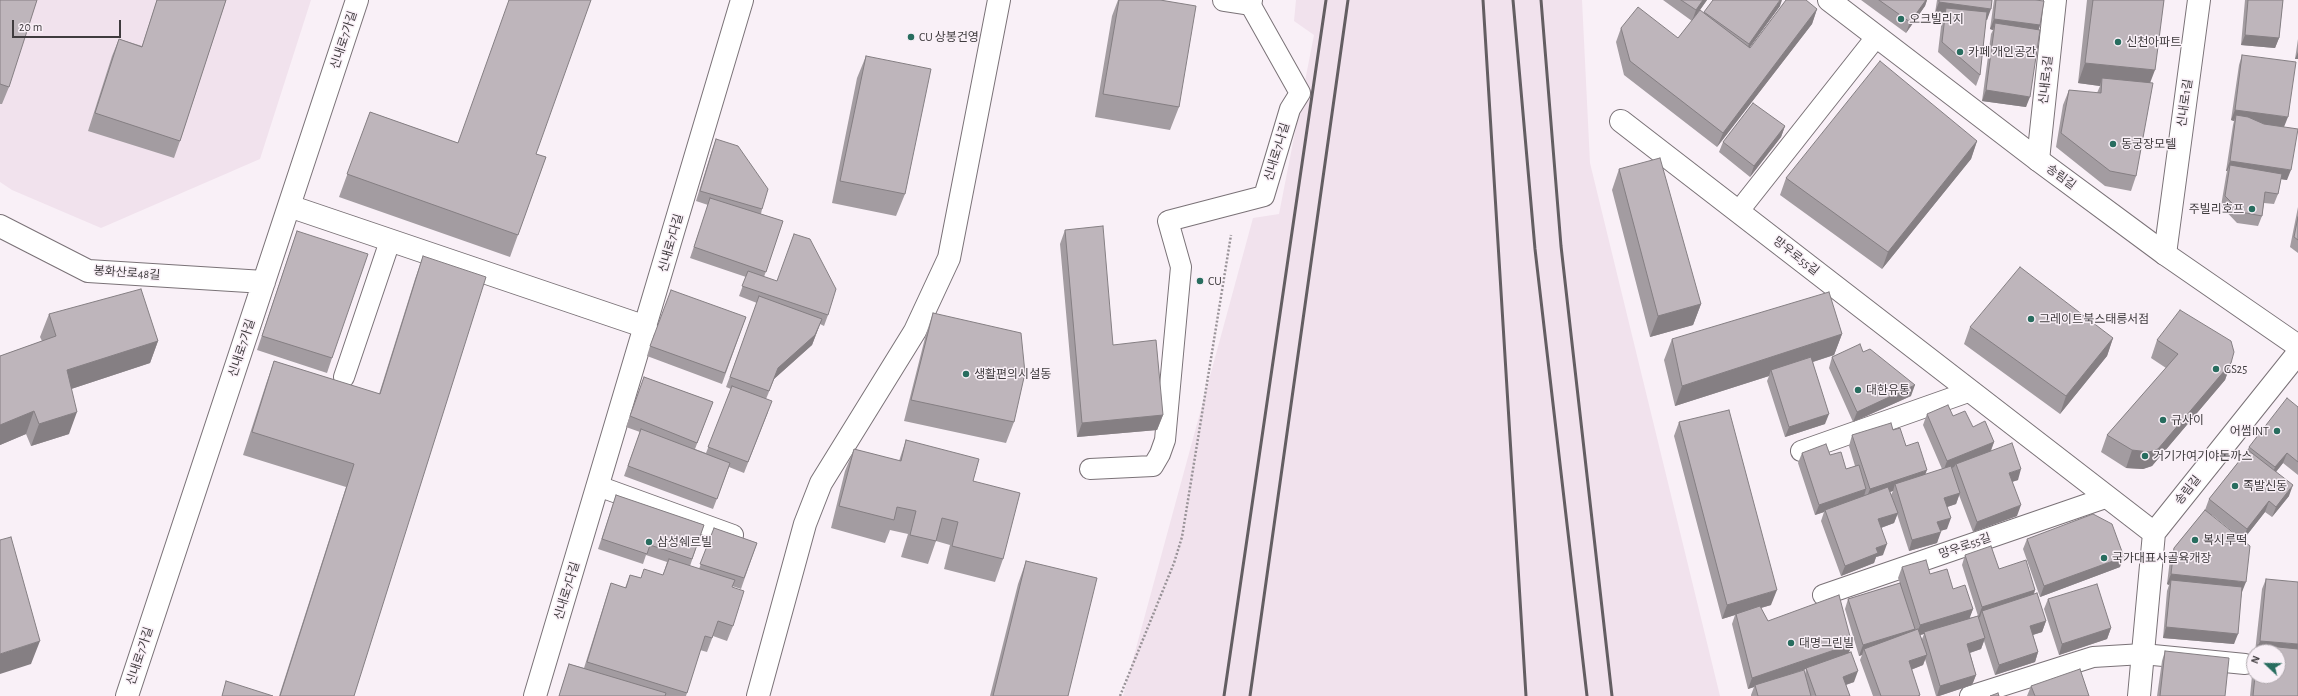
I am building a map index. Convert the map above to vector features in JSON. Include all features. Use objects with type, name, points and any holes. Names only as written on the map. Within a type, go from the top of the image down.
[{"type":"street","name":"신내로7가길","points":[[126,696],[357,0]]},
{"type":"street","name":"신내로7다길","points":[[535,696],[646,327],[742,0]]},
{"type":"street","points":[[758,696],[805,524],[821,483],[915,331],[949,258],[1000,0]]},
{"type":"street","name":"신내로7나길","points":[[1224,0],[1251,2]]},
{"type":"street","name":"송림길","points":[[1829,0],[2038,160],[2165,254],[2298,346]]},
{"type":"street","name":"신내로3길","points":[[2038,160],[2055,0]]},
{"type":"street","name":"신내로1길","points":[[2165,254],[2198,0]]},
{"type":"street","name":"망우로55길","points":[[1621,121],[2154,532]]},
{"type":"street","points":[[289,206],[646,327]]},
{"type":"street","name":"봉화산로48길","points":[[0,226],[88,271],[264,282]]},
{"type":"street","name":"송림길","points":[[2154,532],[2298,353]]},
{"type":"street","points":[[2139,696],[2154,532]]},
{"type":"lane","name":"신내로7나길","points":[[1090,469],[1153,466],[1160,454],[1166,440],[1181,267],[1168,221],[1264,196],[1290,109],[1300,93],[1251,2]]},
{"type":"lane","points":[[1738,212],[1877,36]]},
{"type":"lane","points":[[344,377],[390,241]]},
{"type":"lane","points":[[1801,452],[1970,391]]},
{"type":"lane","points":[[598,486],[733,535]]},
{"type":"lane","name":"망우로55길","points":[[1823,595],[2108,497]]},
{"type":"lane","points":[[1970,696],[2093,657],[2143,654],[2245,664]]},
{"type":"shaded area","points":[[0,0],[311,0],[260,159],[101,228],[12,190],[0,182]]},
{"type":"shaded area","points":[[1296,0],[1582,0],[1590,163],[1720,696],[1123,696],[1253,218],[1279,214],[1314,35],[1294,21]]},
{"type":"building","points":[[0,0],[37,0],[9,87],[0,84]]},
{"type":"building","points":[[157,0],[226,0],[180,141],[95,113],[119,39],[142,47]]},
{"type":"building","points":[[509,0],[591,0],[536,154],[546,157],[518,235],[347,174],[370,112],[458,143]]},
{"type":"building","points":[[1119,0],[1160,0],[1196,6],[1179,107],[1103,94]]},
{"type":"building","points":[[1681,0],[1703,0],[1696,10]]},
{"type":"building","points":[[1713,0],[1780,0],[1749,44],[1704,12]]},
{"type":"building","points":[[1786,0],[1806,0],[1817,9],[1723,133],[1630,61],[1621,28],[1638,7],[1678,38],[1700,10],[1750,48]]},
{"type":"building","points":[[1879,0],[1926,0],[1910,22]]},
{"type":"building","points":[[1939,0],[1992,0],[1991,9],[1939,2]]},
{"type":"building","points":[[1996,0],[2044,1],[2040,25],[1994,19]]},
{"type":"building","name":"신천아파트","points":[[2093,0],[2164,0],[2155,70],[2085,63]]},
{"type":"building","points":[[2248,0],[2283,0],[2279,38],[2245,35]]},
{"type":"building","points":[[1946,8],[1987,12],[1980,75],[1942,42]]},
{"type":"building","points":[[1995,23],[2040,30],[2030,97],[1986,90]]},
{"type":"building","points":[[2242,55],[2296,62],[2288,117],[2235,110]]},
{"type":"building","points":[[866,56],[931,69],[905,194],[840,181]]},
{"type":"building","points":[[1880,61],[1977,141],[1888,252],[1786,178]]},
{"type":"building","points":[[2102,78],[2153,83],[2136,176],[2110,171],[2061,133],[2069,90],[2101,93]]},
{"type":"building","points":[[1753,103],[1785,126],[1754,166],[1723,142]]},
{"type":"building","points":[[2236,115],[2248,117],[2264,124],[2298,129],[2291,170],[2230,161]]},
{"type":"building","points":[[716,139],[738,146],[768,189],[762,209],[700,191]]},
{"type":"building","points":[[1660,158],[1701,304],[1658,316],[1619,169]]},
{"type":"building","points":[[2230,165],[2282,174],[2278,194],[2265,192],[2262,216],[2241,212],[2225,196]]},
{"type":"building","points":[[710,198],[783,221],[766,272],[694,247]]},
{"type":"building","points":[[2298,217],[2298,240],[2294,237]]},
{"type":"building","points":[[1103,226],[1113,345],[1156,340],[1163,415],[1082,423],[1065,230]]},
{"type":"building","points":[[297,231],[368,254],[332,358],[262,336]]},
{"type":"building","points":[[794,234],[810,239],[836,289],[828,315],[742,286],[748,271],[777,281]]},
{"type":"building","points":[[423,256],[486,277],[354,696],[280,696],[354,464],[252,432],[274,361],[380,394]]},
{"type":"building","points":[[2020,267],[2113,338],[2066,396],[1970,327]]},
{"type":"building","points":[[141,289],[158,341],[67,370],[77,412],[39,424],[34,411],[0,425],[0,356],[56,336],[49,314]]},
{"type":"building","points":[[671,290],[746,317],[725,373],[650,346]]},
{"type":"building","points":[[1829,292],[1842,334],[1682,386],[1672,339]]},
{"type":"building","points":[[759,296],[822,319],[815,335],[778,368],[769,391],[730,377]]},
{"type":"building","points":[[2180,310],[2231,341],[2234,352],[2231,363],[2158,449],[2149,452],[2132,450],[2107,435],[2178,354],[2157,340]]},
{"type":"building","name":"생활편의시설동","points":[[933,313],[1021,333],[1025,373],[1014,422],[911,400]]},
{"type":"building","points":[[1860,344],[1863,352],[1870,349],[1915,385],[1857,412],[1832,357]]},
{"type":"building","points":[[1811,357],[1829,414],[1789,427],[1771,370]]},
{"type":"building","points":[[644,377],[713,402],[697,443],[630,416]]},
{"type":"building","points":[[732,386],[772,401],[748,462],[708,447]]},
{"type":"building","points":[[2287,398],[2298,407],[2298,462],[2287,453],[2275,467],[2249,447]]},
{"type":"building","points":[[1948,405],[1953,416],[1965,411],[1973,427],[1985,421],[1994,442],[1947,461],[1927,414]]},
{"type":"building","points":[[1729,410],[1777,590],[1727,605],[1679,422]]},
{"type":"building","points":[[1891,423],[1893,430],[1900,428],[1906,446],[1918,442],[1927,470],[1870,489],[1852,435]]},
{"type":"building","points":[[641,429],[730,463],[717,499],[628,466]]},
{"type":"building","points":[[906,440],[979,459],[973,481],[1020,493],[1003,559],[952,546],[958,522],[942,518],[936,541],[910,535],[916,511],[897,507],[894,520],[839,506],[854,449],[901,461]]},
{"type":"building","points":[[2012,443],[2021,469],[2009,473],[2021,505],[1977,522],[1956,464]]},
{"type":"building","points":[[1826,444],[1830,455],[1841,452],[1846,469],[1859,465],[1866,489],[1819,505],[1802,453]]},
{"type":"building","points":[[2248,450],[2293,485],[2276,507],[2269,501],[2247,529],[2209,499]]},
{"type":"building","points":[[1951,466],[1960,493],[1944,498],[1951,518],[1937,522],[1941,532],[1912,540],[1895,484]]},
{"type":"building","points":[[1888,487],[1898,513],[1878,519],[1887,544],[1876,548],[1878,553],[1845,566],[1825,510]]},
{"type":"building","name":"삼성쉐르빌","points":[[616,495],[704,525],[692,559],[650,545],[647,554],[602,539]]},
{"type":"building","points":[[2205,510],[2250,546],[2246,582],[2171,574],[2174,548]]},
{"type":"building","points":[[2093,514],[2112,524],[2124,557],[2044,586],[2027,539]]},
{"type":"building","points":[[714,528],[757,543],[744,578],[700,564]]},
{"type":"building","points":[[11,537],[40,641],[0,654],[0,540]]},
{"type":"building","points":[[1991,546],[1999,569],[2026,560],[2035,590],[1982,607],[1965,555]]},
{"type":"building","points":[[669,559],[735,580],[732,587],[744,591],[733,626],[718,621],[712,638],[705,636],[687,693],[587,662],[611,583],[626,588],[630,575],[641,578],[644,569],[663,575]]},
{"type":"building","points":[[1926,560],[1930,574],[1947,569],[1953,589],[1965,585],[1973,609],[1920,625],[1902,567]]},
{"type":"building","points":[[1026,561],[1097,578],[1068,696],[993,696]]},
{"type":"building","points":[[2266,579],[2298,582],[2298,644],[2260,641]]},
{"type":"building","points":[[2171,580],[2242,587],[2238,634],[2166,627]]},
{"type":"building","points":[[1900,583],[1915,629],[1863,645],[1848,599]]},
{"type":"building","points":[[2097,584],[2111,628],[2062,644],[2048,599]]},
{"type":"building","points":[[2037,593],[2046,621],[2030,626],[2038,652],[1999,665],[1982,611]]},
{"type":"building","name":"대명그린빌","points":[[1839,595],[1852,644],[1752,678],[1736,614],[1760,606],[1768,621]]},
{"type":"building","points":[[1978,616],[1985,638],[1967,644],[1976,675],[1940,686],[1924,632]]},
{"type":"building","points":[[1918,629],[1927,655],[1909,661],[1920,695],[1881,696],[1864,649]]},
{"type":"building","points":[[2286,648],[2298,649],[2298,696],[2253,696],[2254,684],[2286,684]]},
{"type":"building","points":[[2165,651],[2229,658],[2225,696],[2160,696]]},
{"type":"building","points":[[1851,652],[1858,671],[1843,677],[1850,696],[1816,696],[1806,668]]},
{"type":"building","points":[[569,664],[666,693],[665,696],[559,696]]},
{"type":"building","points":[[2080,669],[2089,696],[2035,696],[2031,686]]},
{"type":"building","points":[[1804,670],[1811,696],[1758,696],[1755,685]]},
{"type":"building","points":[[226,681],[273,696],[222,696]]},
{"type":"building","points":[[1998,693],[1999,696],[1990,696]]},
{"type":"railway","points":[[1224,696],[1326,0]]},
{"type":"railway","points":[[1250,696],[1348,0]]},
{"type":"railway","points":[[1483,0],[1526,696]]},
{"type":"railway","points":[[1513,0],[1535,249],[1587,696]]},
{"type":"railway","points":[[1541,0],[1561,246],[1612,696]]},
{"type":"place","name":"오크빌리지","points":[[1901,19]]},
{"type":"place","name":"CU 상봉건영","points":[[911,37]]},
{"type":"place","name":"신천아파트","points":[[2118,42]]},
{"type":"place","name":"카페 개인공간","points":[[1960,52]]},
{"type":"place","name":"동궁장모텔","points":[[2113,144]]},
{"type":"place","name":"주빌리호프","points":[[2252,209]]},
{"type":"place","name":"CU","points":[[1200,281]]},
{"type":"place","name":"그레이트북스태릉서점","points":[[2031,319]]},
{"type":"place","name":"GS25","points":[[2216,369]]},
{"type":"place","name":"생활편의시설동","points":[[966,374]]},
{"type":"place","name":"대한유통","points":[[1858,390]]},
{"type":"place","name":"규사이","points":[[2163,420]]},
{"type":"place","name":"어썸INT","points":[[2277,431]]},
{"type":"place","name":"거기가여기야돈까스","points":[[2145,456]]},
{"type":"place","name":"족발신동","points":[[2235,486]]},
{"type":"place","name":"복시루떡","points":[[2195,540]]},
{"type":"place","name":"삼성쉐르빌","points":[[649,542]]},
{"type":"place","name":"국가대표사골육개장","points":[[2104,558]]},
{"type":"place","name":"대명그린빌","points":[[1791,643]]}]
